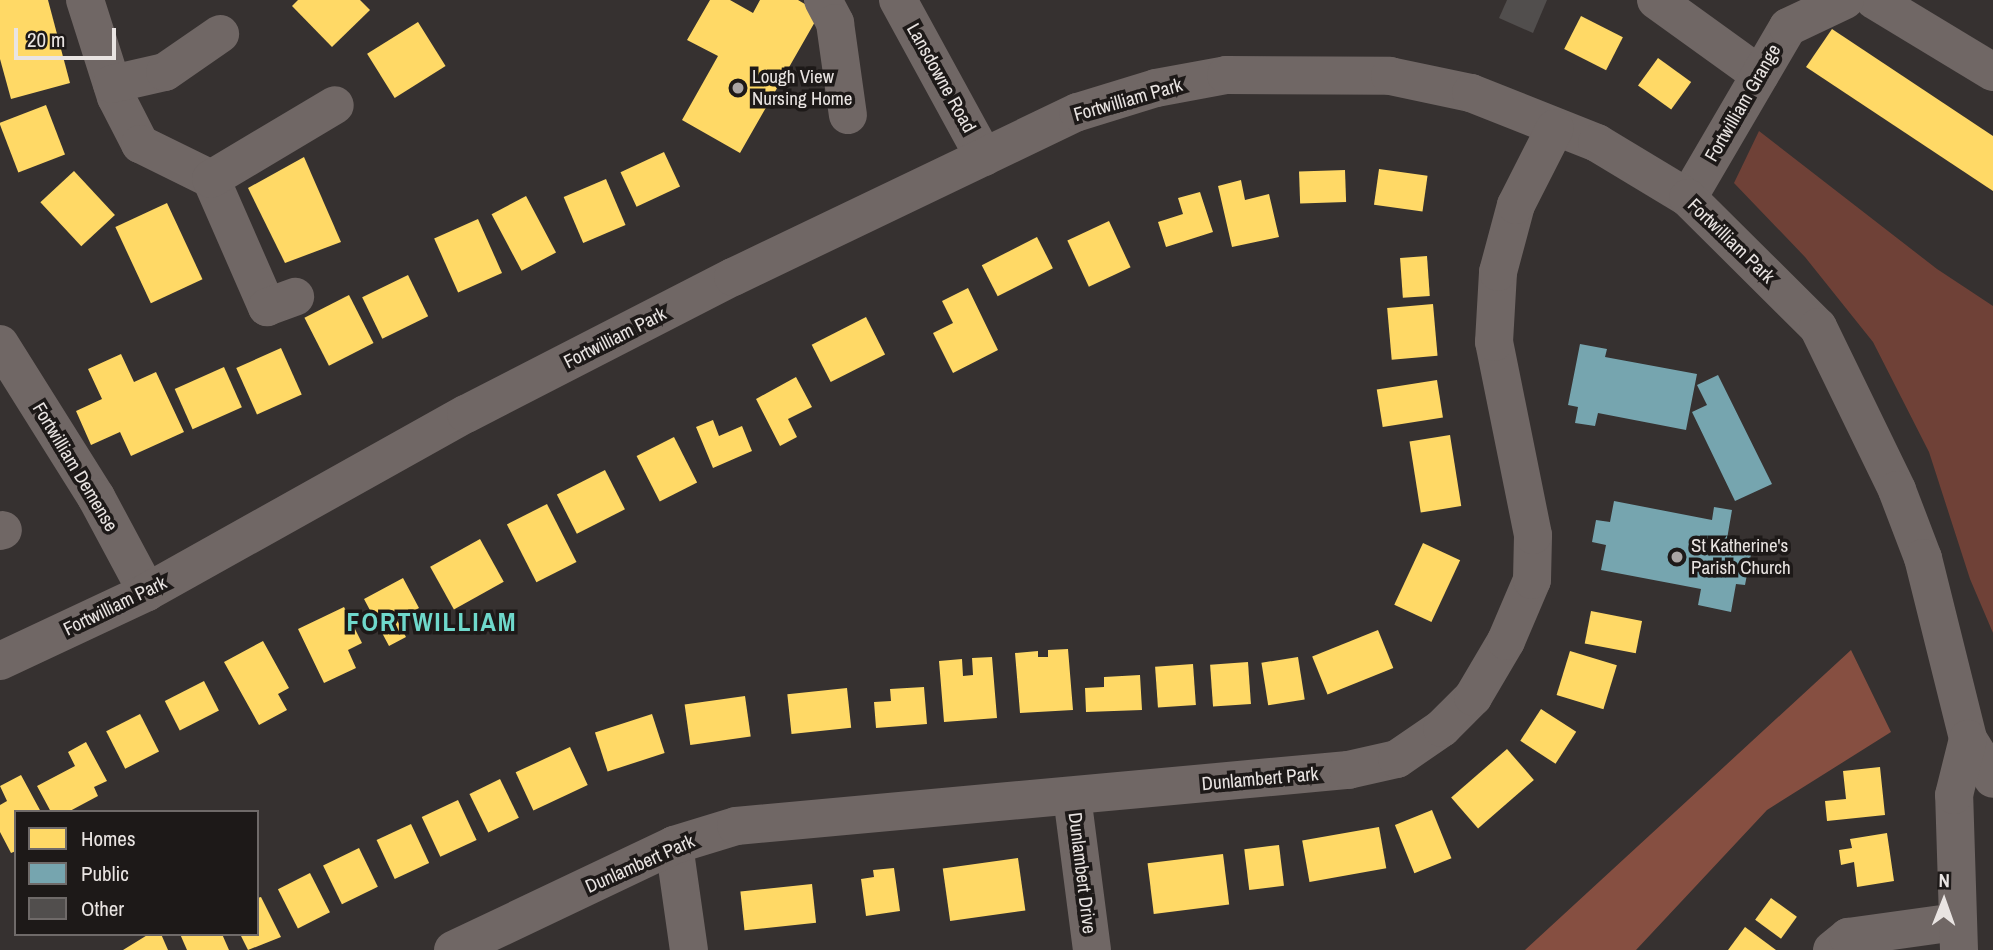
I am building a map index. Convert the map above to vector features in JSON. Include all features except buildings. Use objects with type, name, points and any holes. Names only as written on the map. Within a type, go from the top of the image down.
[{"type":"street","points":[[85,0],[112,84],[140,144],[211,179],[267,307],[295,297]]},
{"type":"street","points":[[822,0],[835,23],[848,116]]},
{"type":"street","name":"Lansdowne Road","points":[[898,0],[984,157]]},
{"type":"street","points":[[1656,0],[1760,75]]},
{"type":"street","name":"Fortwilliam Grange","points":[[1688,198],[1788,27],[1845,0]]},
{"type":"street","points":[[1874,0],[1993,72]]},
{"type":"street","points":[[112,84],[165,72],[220,34]]},
{"type":"street","name":"Fortwilliam Park","points":[[0,661],[147,592],[478,408],[733,277],[1078,112],[1156,88],[1226,75],[1390,76],[1471,93],[1597,143],[1688,198],[1818,327],[1897,490],[1923,558],[1968,739],[1993,779]]},
{"type":"street","points":[[211,179],[335,105]]},
{"type":"street","name":"Dunlambert Park","points":[[453,950],[674,845],[736,825],[1348,770],[1397,759],[1442,728],[1473,696],[1506,641],[1532,580],[1533,535],[1494,342],[1499,272],[1516,205],[1555,128]]},
{"type":"street","name":"Fortwilliam Demense","points":[[0,344],[96,497],[147,592]]},
{"type":"street","points":[[1832,950],[1848,937],[1958,936],[1954,795],[1968,739]]},
{"type":"street","name":"Dunlambert Drive","points":[[1072,796],[1092,950]]},
{"type":"street","points":[[674,845],[688,950]]},
{"type":"shaded area","points":[[1759,131],[1937,269],[1993,306],[1993,633],[1970,579],[1929,452],[1873,342],[1805,257],[1734,183]]},
{"type":"shaded area","points":[[1851,650],[1891,732],[1767,810],[1636,950],[1525,950]]},
{"type":"place","name":"Lough View Nursing Home","points":[[738,88]]},
{"type":"place","name":"St Katherine's Parish Church","points":[[1677,557]]},
{"type":"district","name":"FORTWILLIAM","points":[[432,622]]}]
